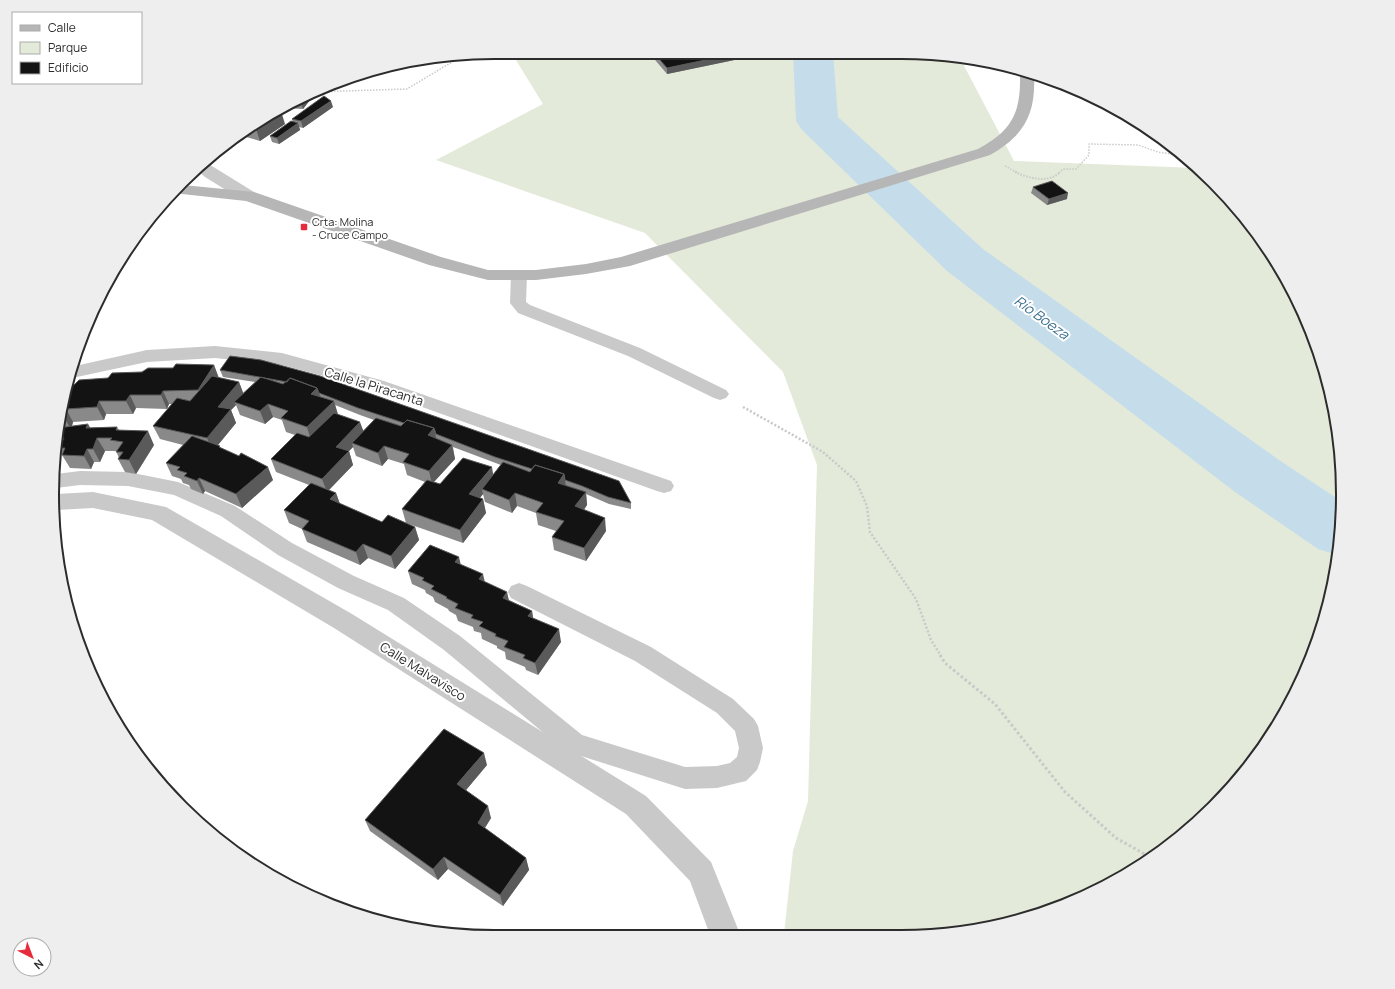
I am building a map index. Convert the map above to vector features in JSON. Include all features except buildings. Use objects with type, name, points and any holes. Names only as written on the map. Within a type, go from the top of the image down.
[{"type":"main road","points":[[184,190],[248,196],[435,260],[488,274],[536,275],[586,269],[624,262],[991,149],[1010,134],[1022,119],[1028,93],[1027,78]]},
{"type":"street","points":[[205,169],[248,196]]},
{"type":"street","name":"Calle Malvavisco","points":[[59,502],[93,500],[158,513],[567,750],[636,805],[701,872],[723,930]]},
{"type":"lane","points":[[519,275],[518,303],[524,309],[634,352],[720,394]]},
{"type":"lane","name":"Calle la Piracanta","points":[[77,371],[147,356],[215,352],[282,359],[378,385],[664,486]]},
{"type":"lane","points":[[59,481],[80,478],[128,479],[178,489],[228,511],[285,549],[346,582],[396,604],[452,643],[567,750],[686,778],[717,777],[737,772],[748,762],[751,748],[746,726],[725,706],[643,654],[519,592]]},
{"type":"path","points":[[329,91],[408,89],[453,61]]},
{"type":"path","points":[[991,149],[1003,165],[1013,173],[1036,178],[1056,176],[1063,170],[1076,169],[1089,155],[1089,144],[1138,145],[1158,152],[1173,154]]},
{"type":"path","points":[[720,394],[823,452],[856,481],[867,506],[870,532],[916,599],[931,640],[945,662],[994,704],[1065,792],[1116,838],[1145,855]]},
{"type":"green space","points":[[515,59],[900,59],[929,60],[963,64],[1014,161],[1189,168],[1228,207],[1246,229],[1278,277],[1303,328],[1313,355],[1328,410],[1332,438],[1336,494],[1335,523],[1328,579],[1321,607],[1303,661],[1291,687],[1278,712],[1246,760],[1228,782],[1188,822],[1166,840],[1118,872],[1067,897],[1013,915],[985,922],[929,929],[784,930],[793,851],[808,801],[817,465],[783,372],[645,233],[436,160],[543,104]]},
{"type":"waterway","name":"Río Boeza","points":[[813,59],[817,121],[965,260],[1257,476],[1334,528]]},
{"type":"place","name":"Crta: Molina - Cruce Campo","points":[[304,227]]}]
